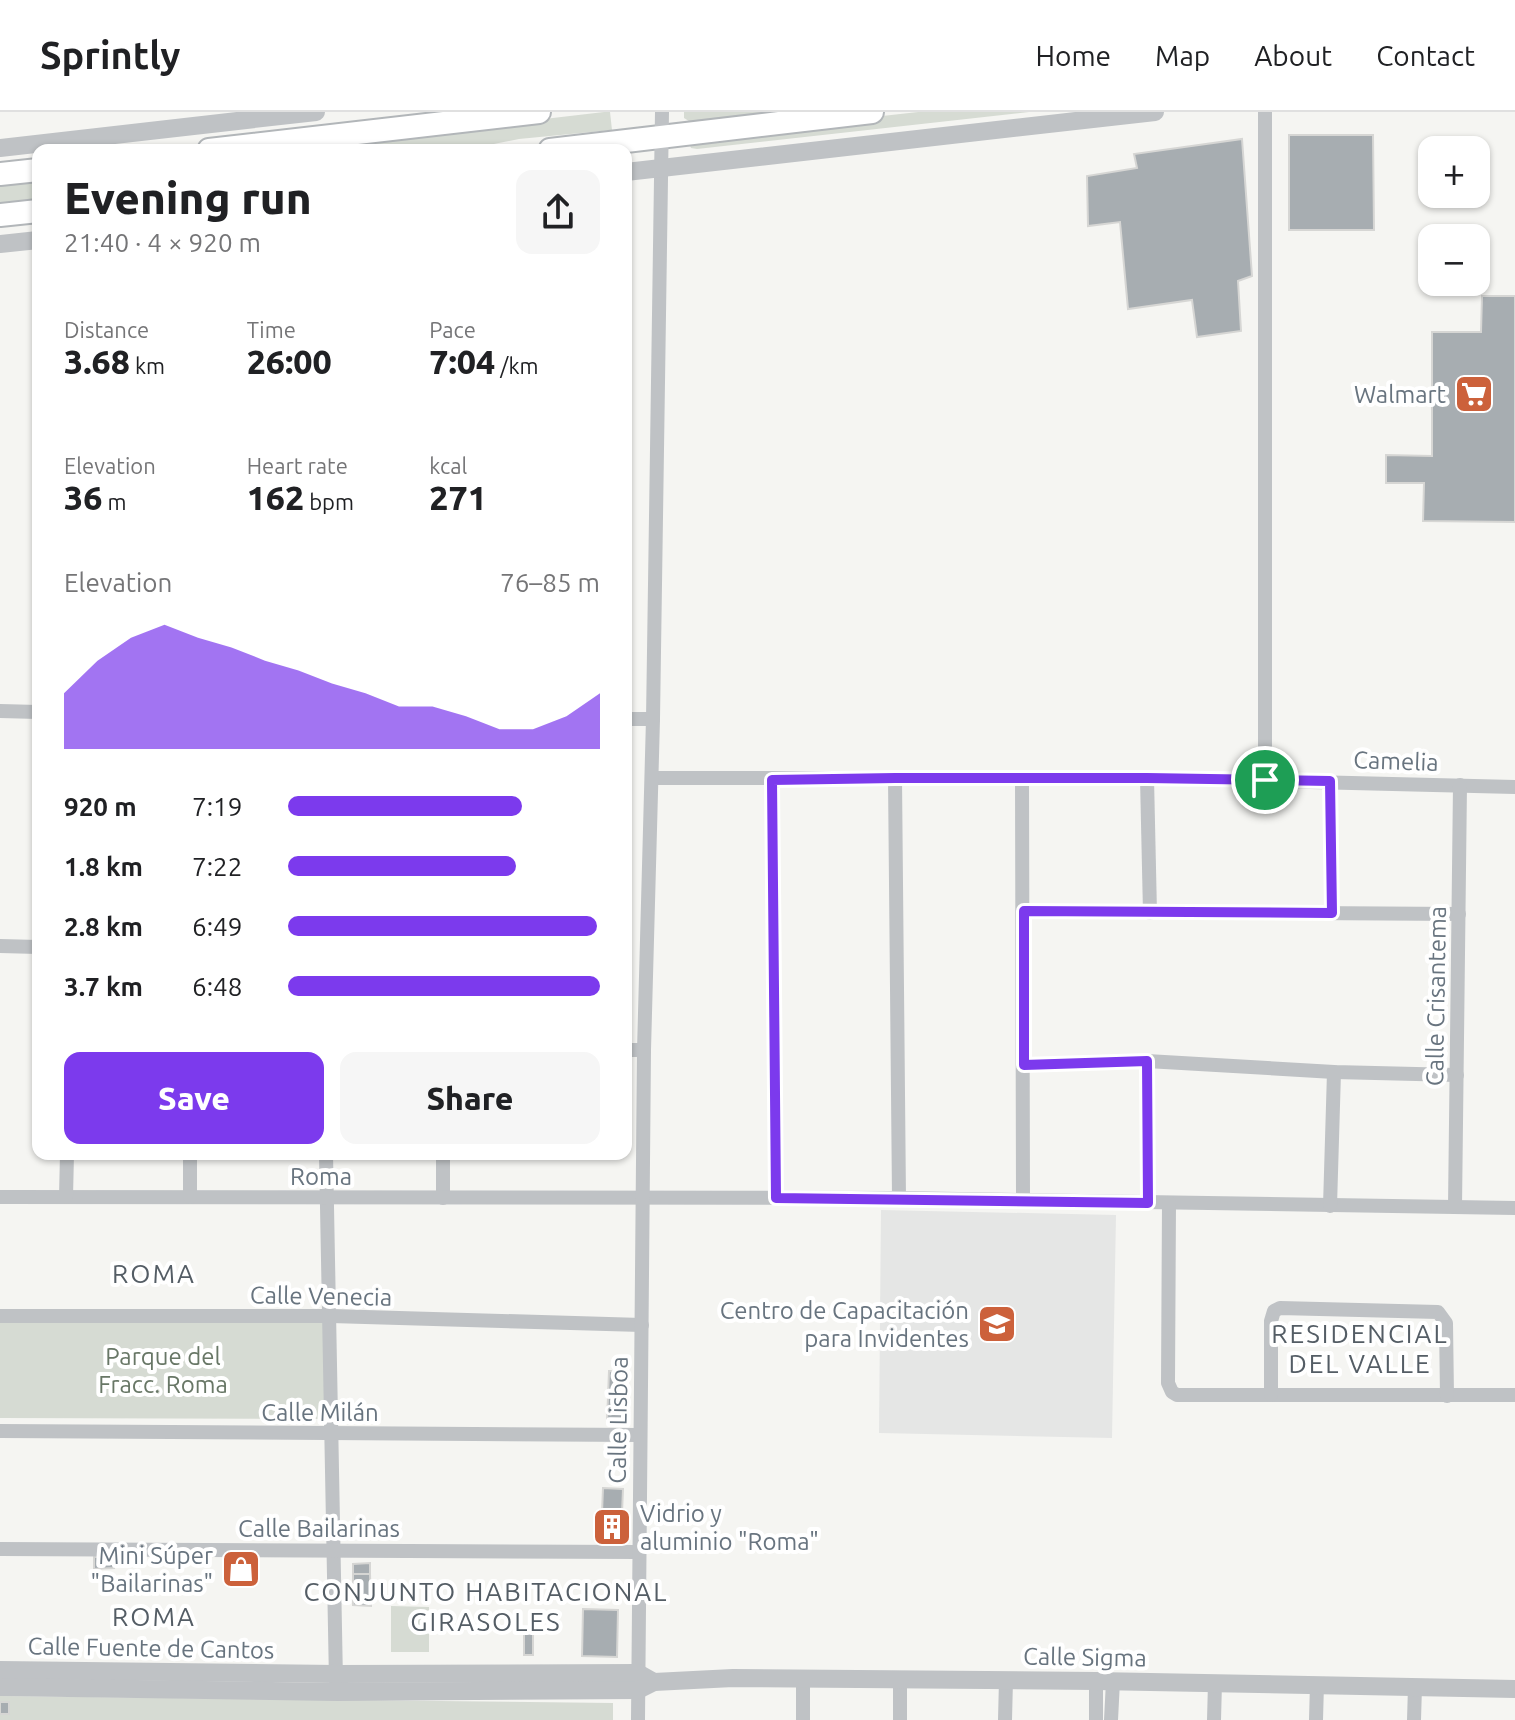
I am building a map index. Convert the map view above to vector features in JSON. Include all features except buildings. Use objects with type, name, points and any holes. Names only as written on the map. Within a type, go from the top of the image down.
[{"type":"main road","points":[[261,144],[539,112]]},
{"type":"main road","points":[[598,144],[872,112]]},
{"type":"main road","points":[[0,174],[32,171]]},
{"type":"main road","points":[[0,215],[32,212]]},
{"type":"street","points":[[35,144],[316,112]]},
{"type":"street","name":"Calle Lisboa","points":[[638,1720],[643,1682],[638,1552],[642,1198],[662,112]]},
{"type":"street","points":[[632,171],[1155,112]]},
{"type":"street","points":[[1265,112],[1265,780]]},
{"type":"street","points":[[0,148],[32,144]]},
{"type":"street","points":[[0,244],[32,241]]},
{"type":"street","points":[[0,711],[32,712]]},
{"type":"street","points":[[632,719],[653,719]]},
{"type":"street","name":"Camelia","points":[[652,778],[1147,778],[1515,787]]},
{"type":"street","points":[[895,778],[899,1198]]},
{"type":"street","points":[[1022,778],[1023,1199]]},
{"type":"street","points":[[1147,778],[1150,913]]},
{"type":"street","points":[[772,780],[776,1198]]},
{"type":"street","points":[[1330,781],[1332,913]]},
{"type":"street","name":"Calle Crisantema","points":[[1455,1207],[1460,785]]},
{"type":"street","points":[[1024,911],[1459,914]]},
{"type":"street","points":[[0,946],[32,947]]},
{"type":"street","points":[[632,1050],[644,1050]]},
{"type":"street","points":[[1024,1065],[1147,1061],[1334,1072],[1457,1075]]},
{"type":"street","points":[[1147,1061],[1148,1203]]},
{"type":"street","points":[[1330,1206],[1334,1072]]},
{"type":"street","points":[[66,1197],[67,1160]]},
{"type":"street","points":[[190,1160],[190,1197]]},
{"type":"street","points":[[326,1160],[336,1683]]},
{"type":"street","points":[[443,1160],[443,1198]]},
{"type":"street","name":"Roma","points":[[0,1197],[899,1198],[1515,1208]]},
{"type":"street","points":[[1169,1203],[1169,1388],[1177,1395],[1515,1395]]},
{"type":"street","points":[[1271,1395],[1271,1321],[1274,1311],[1280,1308],[1438,1312],[1446,1323],[1447,1396]]},
{"type":"street","name":"Calle Venecia","points":[[0,1316],[331,1316],[642,1325]]},
{"type":"street","name":"Calle Milán","points":[[0,1431],[640,1435]]},
{"type":"street","name":"Calle Bailarinas","points":[[0,1549],[638,1552]]},
{"type":"street","name":"Calle Fuente de Cantos","points":[[0,1670],[336,1683]]},
{"type":"street","points":[[803,1678],[803,1720]]},
{"type":"street","name":"Calle Sigma","points":[[643,1682],[803,1678],[1515,1689]]},
{"type":"street","points":[[900,1680],[900,1720]]},
{"type":"street","points":[[1005,1720],[1006,1680]]},
{"type":"street","points":[[1096,1720],[1104,1681]]},
{"type":"street","points":[[1104,1681],[1111,1720]]},
{"type":"street","name":"Calle Fuente de Cantos","points":[[0,1687],[643,1682]]},
{"type":"street","points":[[1214,1720],[1215,1683]]},
{"type":"street","points":[[1316,1720],[1317,1684]]},
{"type":"street","points":[[1414,1720],[1415,1687]]},
{"type":"shaded area","name":"Centro de Capacitación para Invidentes","points":[[881,1210],[1116,1215],[1112,1438],[879,1433]]},
{"type":"green space","points":[[604,112],[610,112],[612,130],[494,144],[329,144]]},
{"type":"green space","points":[[684,112],[786,112],[692,123],[684,118]]},
{"type":"green space","points":[[918,112],[1029,112],[697,149],[691,148],[689,143],[695,137]]},
{"type":"green space","points":[[32,179],[32,203],[0,206],[0,182]]},
{"type":"green space","name":"Parque del Fracc. Roma","points":[[0,1319],[326,1322],[326,1419],[0,1418]]},
{"type":"green space","points":[[391,1606],[429,1607],[429,1652],[391,1652]]},
{"type":"green space","points":[[0,1696],[613,1703],[613,1720],[0,1720]]},
{"type":"place","name":"Walmart","points":[[1474,394]]},
{"type":"place","name":"Centro de Capacitación para Invidentes","points":[[997,1324]]},
{"type":"place","name":"Vidrio y aluminio \"Roma\"","points":[[612,1527]]},
{"type":"place","name":"Mini Súper \"Bailarinas\"","points":[[241,1569]]},
{"type":"district","name":"ROMA","points":[[154,1273]]},
{"type":"district","name":"RESIDENCIAL DEL VALLE","points":[[1360,1348]]},
{"type":"district","name":"CONJUNTO HABITACIONAL GIRASOLES","points":[[486,1606]]},
{"type":"district","name":"ROMA","points":[[154,1616]]},
{"type":"route","points":[[772,780],[1265,780],[1330,781],[1332,913],[1024,911],[1024,1065],[1147,1061],[1148,1203],[776,1198],[772,780]]}]
